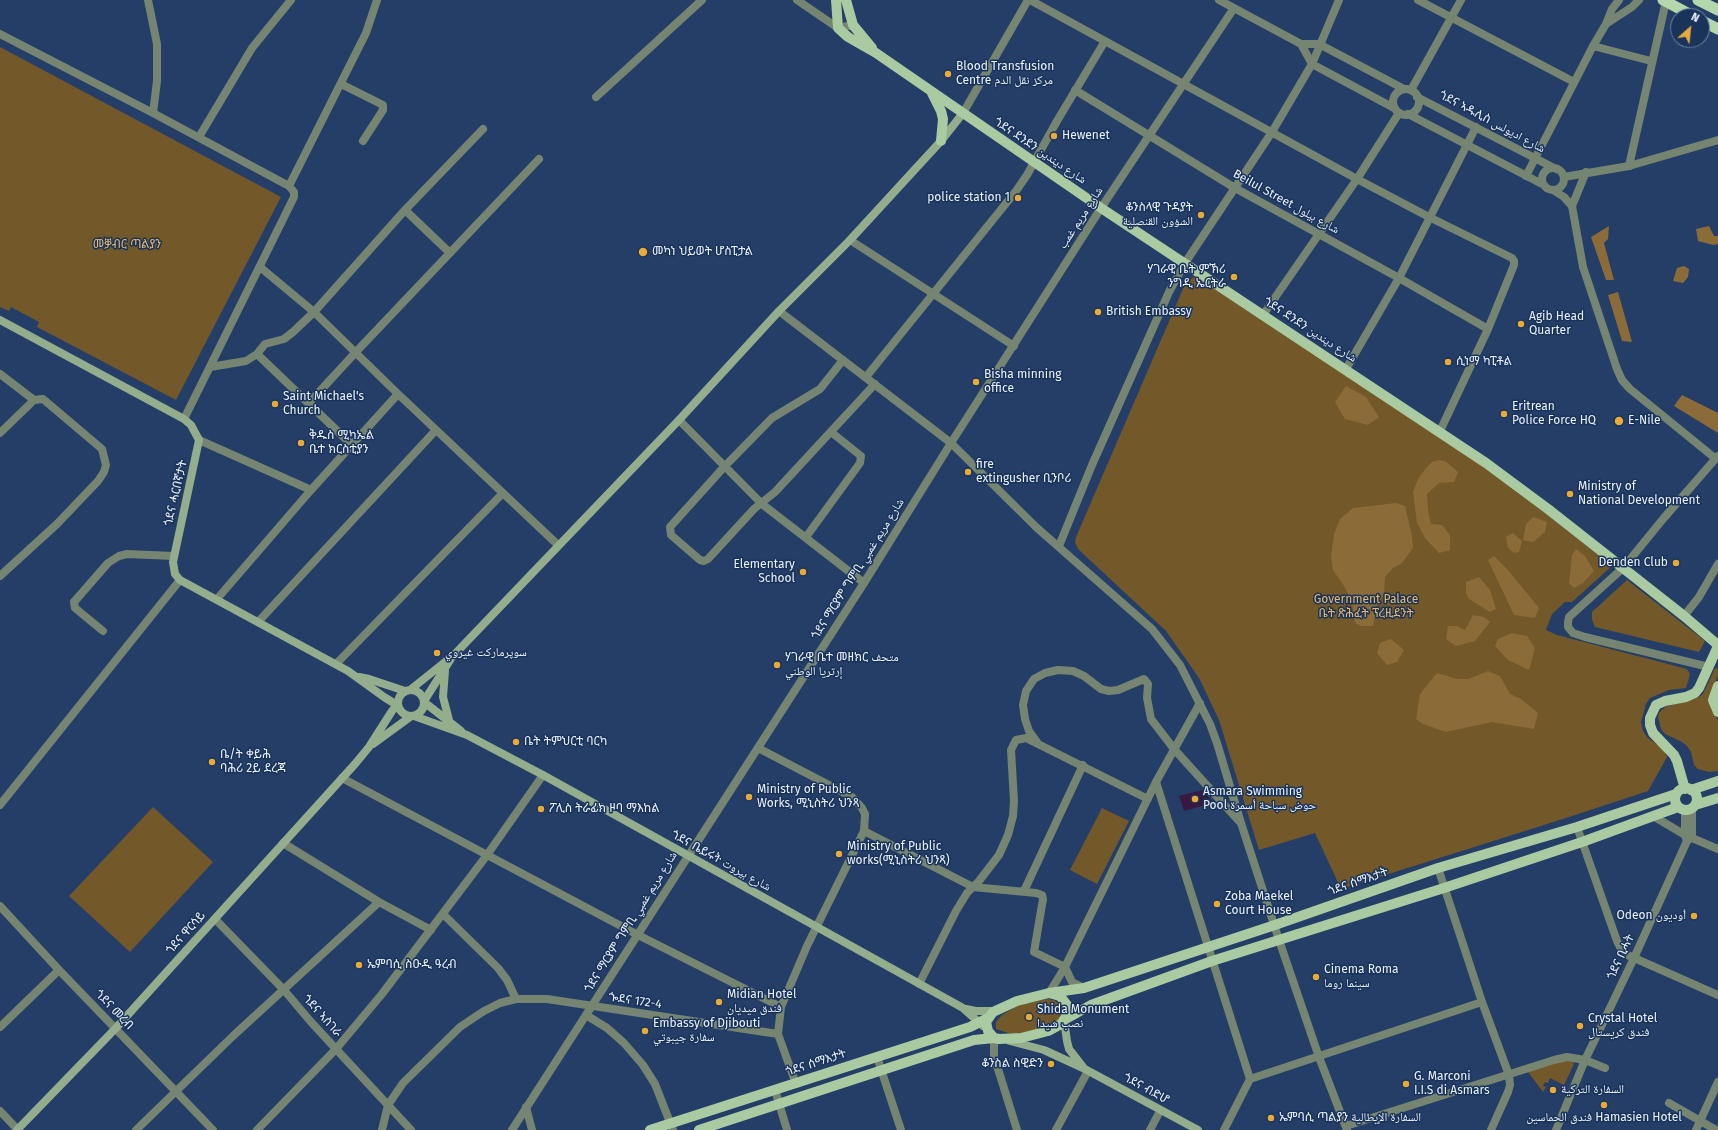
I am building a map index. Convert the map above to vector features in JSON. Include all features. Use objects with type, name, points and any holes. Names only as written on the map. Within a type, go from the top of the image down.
[{"type":"highway","points":[[1698,0],[1718,10]]},
{"type":"highway","points":[[1664,1],[1678,8]]},
{"type":"main road","points":[[836,0],[838,28]]},
{"type":"main road","name":"ጎደና ደንደን شارع ديندين","points":[[846,2],[853,25],[876,53]]},
{"type":"main road","name":"ጎደና ደንደን شارع ديندين","points":[[838,28],[848,37],[876,53],[1101,208],[1486,462],[1684,616],[1718,646]]},
{"type":"main road","points":[[931,92],[941,110],[943,119],[941,141]]},
{"type":"main road","points":[[397,705],[401,694],[452,657],[679,420],[779,311],[850,240],[941,141],[963,113]]},
{"type":"main road","points":[[0,320],[184,419],[191,425],[199,440]]},
{"type":"main road","name":"ጎደና ሓርበኛታት","points":[[180,580],[175,574],[173,562],[199,440]]},
{"type":"main road","points":[[180,580],[359,677],[372,689],[397,705],[402,713],[467,735]]},
{"type":"main road","points":[[1688,807],[1696,795],[1688,789],[1674,755],[1653,733],[1650,725],[1650,718],[1656,705],[1664,701],[1686,697],[1695,693],[1699,688],[1718,646]]},
{"type":"main road","points":[[412,716],[422,709],[424,701],[452,657]]},
{"type":"main road","points":[[445,670],[444,697],[449,720]]},
{"type":"main road","points":[[359,677],[420,694],[424,701],[467,735]]},
{"type":"main road","points":[[1718,686],[1713,700],[1718,712]]},
{"type":"main road","name":"ጎደና ዋርሳይ","points":[[17,1130],[116,1029],[342,778],[369,747],[392,710],[397,705]]},
{"type":"main road","name":"ጎደና ዋርሳይ","points":[[369,747],[412,716]]},
{"type":"main road","name":"ጎደና ቤይሩት شارع بيروت","points":[[467,735],[543,775],[816,928],[963,1008]]},
{"type":"main road","name":"ጎደና ሰማእታት","points":[[650,1130],[672,1126],[774,1090],[970,1027],[1017,1001],[1049,993],[1084,988],[1274,925],[1438,868],[1577,827],[1676,794],[1680,790],[1718,781]]},
{"type":"main road","points":[[1676,794],[1675,801],[1688,807]]},
{"type":"main road","points":[[699,1130],[974,1040],[995,1036],[1034,1036],[1048,1031],[1091,1005],[1212,961],[1444,888],[1582,842],[1654,816],[1718,798]]},
{"type":"main road","points":[[1049,993],[1060,996],[1066,1002],[1068,1013],[1064,1020],[1066,1041],[1069,1049],[1086,1069]]},
{"type":"main road","points":[[963,1008],[976,1011],[988,1017]]},
{"type":"main road","points":[[963,1008],[988,1017]]},
{"type":"main road","points":[[988,1017],[986,1022],[995,1036]]},
{"type":"main road","name":"ጎደና ብድሆ","points":[[995,1036],[1044,1050],[1086,1069],[1160,1111],[1198,1130]]},
{"type":"street","points":[[148,0],[156,44],[157,81],[153,113]]},
{"type":"street","points":[[199,137],[252,48],[291,0]]},
{"type":"street","points":[[289,186],[366,33],[377,0]]},
{"type":"street","points":[[596,97],[702,0]]},
{"type":"street","points":[[796,0],[838,28],[853,25]]},
{"type":"street","points":[[963,113],[1029,0],[1357,179],[1512,258],[1514,265],[1488,329],[1440,431]]},
{"type":"street","points":[[1219,0],[1301,44],[1319,44],[1408,90],[1417,97],[1417,108],[1408,114]]},
{"type":"street","points":[[1059,546],[1098,451],[1169,292],[1185,263],[1272,132],[1312,64],[1319,44],[1339,0]]},
{"type":"street","points":[[1418,0],[1574,82]]},
{"type":"street","points":[[1397,110],[1393,100],[1394,96],[1397,92],[1408,90],[1452,18],[1461,0]]},
{"type":"street","points":[[1526,176],[1574,82],[1606,24],[1612,9],[1619,0]]},
{"type":"street","points":[[1606,24],[1632,7],[1639,0]]},
{"type":"street","points":[[1629,166],[1664,1]]},
{"type":"street","name":"شارع مريم غمب","points":[[951,443],[1101,208],[1185,84],[1234,8]]},
{"type":"street","points":[[824,18],[836,15],[849,15]]},
{"type":"street","points":[[0,34],[199,137],[289,186],[294,192],[294,197],[184,419]]},
{"type":"street","points":[[866,377],[1016,190],[1034,163],[1075,90],[1105,41]]},
{"type":"street","points":[[1301,44],[1312,64],[1397,110],[1408,114],[1544,185],[1564,197],[1572,206],[1583,267],[1622,380],[1630,389],[1717,458],[1663,519],[1623,568],[1569,617],[1568,627],[1573,633],[1585,637],[1709,667]]},
{"type":"street","points":[[1593,46],[1651,61]]},
{"type":"street","points":[[341,84],[383,105],[383,110],[363,141]]},
{"type":"street","name":"Beilul Street شارع بيلول","points":[[1075,90],[1235,188],[1399,278],[1488,329]]},
{"type":"street","name":"ጎደና ኣዱሊስ شارع اديولس","points":[[1417,97],[1556,169]]},
{"type":"street","points":[[1263,315],[1357,179],[1397,110]]},
{"type":"street","points":[[1346,369],[1399,278],[1476,127]]},
{"type":"street","points":[[210,367],[246,360],[257,354],[265,344],[284,339],[314,312],[405,210],[483,129]]},
{"type":"street","points":[[1564,177],[1586,172],[1629,166],[1718,140]]},
{"type":"street","points":[[309,403],[354,353],[539,159]]},
{"type":"street","points":[[1544,185],[1544,174],[1549,170],[1556,169],[1561,172],[1564,177],[1562,186],[1553,190]]},
{"type":"street","points":[[1572,206],[1586,172]]},
{"type":"street","points":[[405,210],[450,253]]},
{"type":"street","points":[[850,240],[1014,346]]},
{"type":"street","points":[[260,267],[314,312],[354,353],[558,545]]},
{"type":"street","points":[[779,311],[951,443],[1013,505],[1152,630],[1180,665],[1200,703],[1217,743],[1279,940],[1319,1057],[1346,1128],[1366,1119],[1567,1057],[1585,1060],[1605,1068]]},
{"type":"street","points":[[257,354],[352,445]]},
{"type":"street","points":[[843,360],[820,389],[772,418],[724,467],[670,527],[670,535],[700,560],[704,561],[749,514],[775,492],[875,384]]},
{"type":"street","points":[[0,374],[34,400]]},
{"type":"street","points":[[217,599],[311,490],[398,394]]},
{"type":"street","points":[[0,433],[34,400],[40,398],[102,449],[105,455],[106,465],[104,472],[93,486],[57,524],[0,576]]},
{"type":"street","points":[[679,420],[762,504],[864,583]]},
{"type":"street","points":[[258,622],[436,430]]},
{"type":"street","points":[[806,537],[860,463],[861,456],[831,432]]},
{"type":"street","points":[[199,440],[311,490]]},
{"type":"street","name":"ጎደና ማርያም ግምቢ شارع مريم غمبي","points":[[512,1130],[864,583],[951,443]]},
{"type":"street","points":[[336,664],[503,494]]},
{"type":"street","points":[[103,631],[75,608],[74,602],[108,563],[119,556],[126,554],[174,556]]},
{"type":"street","points":[[1684,616],[1699,597],[1718,564]]},
{"type":"street","points":[[0,805],[180,580]]},
{"type":"street","points":[[1038,743],[1029,731],[1023,705],[1026,691],[1034,679],[1045,673],[1058,670],[1073,671],[1084,676],[1101,689],[1109,691],[1118,690],[1142,680],[1146,680],[1148,684],[1147,706],[1151,719],[1174,749],[1241,823]]},
{"type":"street","points":[[1049,993],[1065,967],[1156,782],[1200,703]]},
{"type":"street","points":[[919,984],[956,910],[967,893],[999,855],[1008,835],[1013,816],[1014,801],[1011,750],[1012,744],[1016,740],[1026,738],[1038,743],[1148,799]]},
{"type":"street","points":[[758,748],[852,797],[862,808],[865,814],[864,831],[816,928],[781,1007],[778,1034],[796,1084]]},
{"type":"street","points":[[1024,891],[1083,765]]},
{"type":"street","points":[[257,1130],[336,1049],[382,994],[487,855],[543,775]]},
{"type":"street","points":[[342,778],[638,935],[781,1007]]},
{"type":"street","points":[[1156,782],[1250,1079],[1224,1130]]},
{"type":"street","name":"ጎደና ቢሓት","points":[[1556,1130],[1585,1060],[1634,958],[1688,837],[1688,807]]},
{"type":"street","points":[[1654,816],[1688,837],[1718,849]]},
{"type":"street","points":[[1577,827],[1623,953],[1718,995]]},
{"type":"street","points":[[864,831],[973,887],[1024,891],[1042,895],[1044,899],[1034,952],[1065,967],[1072,982],[1084,988]]},
{"type":"street","points":[[283,843],[379,902],[431,930]]},
{"type":"street","points":[[1438,868],[1482,1002],[1509,1075],[1510,1085],[1508,1092],[1491,1130]]},
{"type":"street","points":[[136,1130],[233,1036],[379,902]]},
{"type":"street","name":"ጎደና መረብ","points":[[0,906],[59,970],[213,1130]]},
{"type":"street","points":[[443,914],[498,968],[507,980],[516,999]]},
{"type":"street","name":"ጎደና ኣስገራ","points":[[215,919],[284,990],[411,1130]]},
{"type":"street","points":[[0,1027],[59,970]]},
{"type":"street","name":"ጐደና 172-4","points":[[382,1130],[388,1105],[402,1083],[460,1027],[495,1006],[516,999],[547,999],[778,1034]]},
{"type":"street","points":[[1250,1079],[1482,1002]]},
{"type":"street","points":[[586,1015],[607,1028],[624,1043],[643,1065],[655,1084],[672,1126]]},
{"type":"street","points":[[995,1036],[994,1056],[1017,1130]]},
{"type":"street","points":[[877,1057],[901,1130]]},
{"type":"street","points":[[1056,1130],[1086,1069]]},
{"type":"street","points":[[1696,1130],[1718,1082]]},
{"type":"street","points":[[774,1090],[787,1130]]},
{"type":"street","points":[[1669,1102],[1700,1122],[1716,1130]]},
{"type":"street","points":[[526,1107],[532,1130]]},
{"type":"street","points":[[0,1111],[17,1130]]},
{"type":"street","points":[[1150,1130],[1160,1111]]},
{"type":"street","points":[[1361,1130],[1366,1119]]},
{"type":"green space","name":"መቓብር ጣልያን","points":[[0,47],[281,197],[176,400],[37,327],[39,322],[11,307],[9,311],[0,307]]},
{"type":"green space","points":[[1609,226],[1608,239],[1604,243],[1614,280],[1606,280],[1591,237]]},
{"type":"green space","points":[[1709,226],[1714,236],[1718,236],[1718,244],[1713,245],[1698,241],[1696,229]]},
{"type":"green space","points":[[1684,266],[1689,269],[1688,277],[1683,283],[1673,281],[1677,268]]},
{"type":"green space","name":"Government Palace ቤት ጽሕፈት ፕረዚደንት","points":[[1194,277],[1200,279],[1499,476],[1612,566],[1572,602],[1565,602],[1552,614],[1546,630],[1557,635],[1687,669],[1690,674],[1686,688],[1669,690],[1650,698],[1646,704],[1641,722],[1643,731],[1647,737],[1663,749],[1667,757],[1648,791],[1341,889],[1315,833],[1259,850],[1219,720],[1199,678],[1166,631],[1078,549],[1075,542],[1186,282]]},
{"type":"green space","points":[[1618,292],[1632,342],[1622,341],[1608,295]]},
{"type":"green space","points":[[1346,386],[1366,397],[1379,417],[1368,425],[1345,419],[1335,402]]},
{"type":"green space","points":[[1682,395],[1718,413],[1718,433],[1674,406]]},
{"type":"green space","points":[[1439,460],[1445,461],[1458,472],[1454,482],[1439,483],[1427,494],[1428,511],[1431,524],[1442,525],[1450,535],[1450,550],[1439,553],[1425,538],[1417,523],[1413,492],[1418,479],[1426,468],[1432,462]]},
{"type":"green space","points":[[1396,503],[1405,506],[1412,536],[1413,548],[1402,563],[1393,568],[1385,577],[1384,595],[1377,603],[1373,626],[1361,626],[1355,623],[1352,602],[1344,586],[1333,570],[1331,557],[1334,534],[1340,519],[1353,508]]},
{"type":"green space","points":[[1533,517],[1547,522],[1545,532],[1533,542],[1523,540],[1526,524]]},
{"type":"green space","points":[[1513,533],[1522,541],[1519,552],[1514,553],[1508,548],[1506,537]]},
{"type":"green space","points":[[1576,549],[1585,556],[1594,571],[1583,583],[1574,588],[1569,583],[1572,555]]},
{"type":"green space","points":[[1494,556],[1508,570],[1539,608],[1535,618],[1514,615],[1488,560]]},
{"type":"green space","points":[[1479,577],[1490,590],[1496,609],[1490,612],[1469,599],[1466,593],[1466,582]]},
{"type":"green space","points":[[1627,580],[1705,641],[1699,652],[1595,627],[1592,620],[1592,612]]},
{"type":"green space","points":[[1473,615],[1484,617],[1490,622],[1475,641],[1456,646],[1446,639],[1448,626],[1457,626],[1465,630]]},
{"type":"green space","points":[[1512,633],[1527,636],[1535,648],[1529,670],[1508,660],[1495,646],[1498,639]]},
{"type":"green space","points":[[1391,639],[1404,650],[1397,662],[1387,665],[1377,653],[1380,643]]},
{"type":"green space","points":[[1715,668],[1718,669],[1718,675],[1711,694],[1711,709],[1718,720],[1718,771],[1709,772],[1698,769],[1694,765],[1691,752],[1687,746],[1665,734],[1661,729],[1658,717],[1659,713],[1665,707],[1699,697],[1703,694]]},
{"type":"green space","points":[[1488,671],[1500,676],[1510,694],[1521,699],[1538,713],[1534,729],[1492,722],[1446,732],[1423,724],[1416,719],[1420,694],[1437,673],[1457,679],[1468,679]]},
{"type":"green space","points":[[153,807],[213,862],[130,952],[69,896]]},
{"type":"green space","points":[[1102,808],[1129,821],[1097,884],[1070,870]]},
{"type":"green space","points":[[1047,999],[1054,1000],[1062,1006],[1063,1010],[1058,1020],[1046,1027],[1032,1032],[1017,1034],[996,1029],[996,1022],[1002,1015],[1019,1005]]},
{"type":"green space","points":[[1569,1057],[1574,1064],[1564,1085],[1550,1078],[1548,1083],[1545,1082],[1543,1086],[1546,1087],[1543,1092],[1528,1072]]},
{"type":"shaded area","name":"Asmara Swimming Pool حوض سباحة أسمرة","points":[[1203,790],[1213,803],[1184,811],[1179,796]]},
{"type":"place","name":"Blood Transfusion Centre مركز نقل الدم","points":[[948,74]]},
{"type":"place","name":"Hewenet","points":[[1054,136]]},
{"type":"place","name":"police station 1","points":[[1018,198]]},
{"type":"place","name":"ቆንስላዊ ጉዳያት الشؤون القنصلية","points":[[1201,215]]},
{"type":"place","name":"መካነ ህይወት ሆስፒታል","points":[[643,252]]},
{"type":"place","name":"ሃገራዊ ቤት ምኽሪ ንግዲ ኤርትራ","points":[[1234,277]]},
{"type":"place","name":"British Embassy","points":[[1098,312]]},
{"type":"place","name":"Agib Head Quarter","points":[[1521,324]]},
{"type":"place","name":"ሲነማ ካፒቶል","points":[[1448,362]]},
{"type":"place","name":"Bisha minning office","points":[[976,382]]},
{"type":"place","name":"Saint Michael's Church","points":[[275,404]]},
{"type":"place","name":"Eritrean Police Force HQ","points":[[1504,414]]},
{"type":"place","name":"E-Nile","points":[[1619,421]]},
{"type":"place","name":"ቅዱስ ሚካኤል ቤተ ክርስቲያን","points":[[301,443]]},
{"type":"place","name":"fire extingusher ቢንቦሪ","points":[[968,472]]},
{"type":"place","name":"Ministry of National Development","points":[[1570,494]]},
{"type":"place","name":"Denden Club","points":[[1676,563]]},
{"type":"place","name":"Elementary School","points":[[803,572]]},
{"type":"place","name":"سوپرمارکت غيروي","points":[[437,653]]},
{"type":"place","name":"ሃገራዊ ቤተ መዘክር متحف إرتريا الوطني","points":[[777,665]]},
{"type":"place","name":"ቤት ትምህርቲ ባርካ","points":[[516,742]]},
{"type":"place","name":"ቤ/ት ቀይሕ ባሕሪ 2ይ ደረጃ","points":[[212,762]]},
{"type":"place","name":"Ministry of Public Works, ሚኒስትሪ ህንጻ","points":[[749,797]]},
{"type":"place","name":"Asmara Swimming Pool حوض سباحة أسمرة","points":[[1195,799]]},
{"type":"place","name":"ፖሊስ ትራፊክ ዞባ ማእከል","points":[[541,809]]},
{"type":"place","name":"Ministry of Public works(ሚኒስትሪ ህንጻ)","points":[[839,854]]},
{"type":"place","name":"Zoba Maekel Court House","points":[[1217,904]]},
{"type":"place","name":"Odeon أوديون","points":[[1694,916]]},
{"type":"place","name":"ኤምባሲ ስዑዲ ዓረብ","points":[[359,965]]},
{"type":"place","name":"Cinema Roma سينما روما","points":[[1316,977]]},
{"type":"place","name":"Midian Hotel فندق ميديان","points":[[719,1002]]},
{"type":"place","name":"Shida Monument نصب شيدا","points":[[1029,1017]]},
{"type":"place","name":"Crystal Hotel فندق كريستال","points":[[1580,1026]]},
{"type":"place","name":"Embassy of Djibouti سفارة جيبوتي","points":[[645,1031]]},
{"type":"place","name":"ቆንስል ስዊድን","points":[[1051,1064]]},
{"type":"place","name":"G. Marconi I.I.S di Asmars","points":[[1406,1084]]},
{"type":"place","name":"السفارة التركية","points":[[1553,1090]]},
{"type":"place","name":"فندق الحماسين Hamasien Hotel","points":[[1604,1105]]},
{"type":"place","name":"ኤምባሲ ጣልያን السفارة الإيطالية","points":[[1271,1118]]}]
